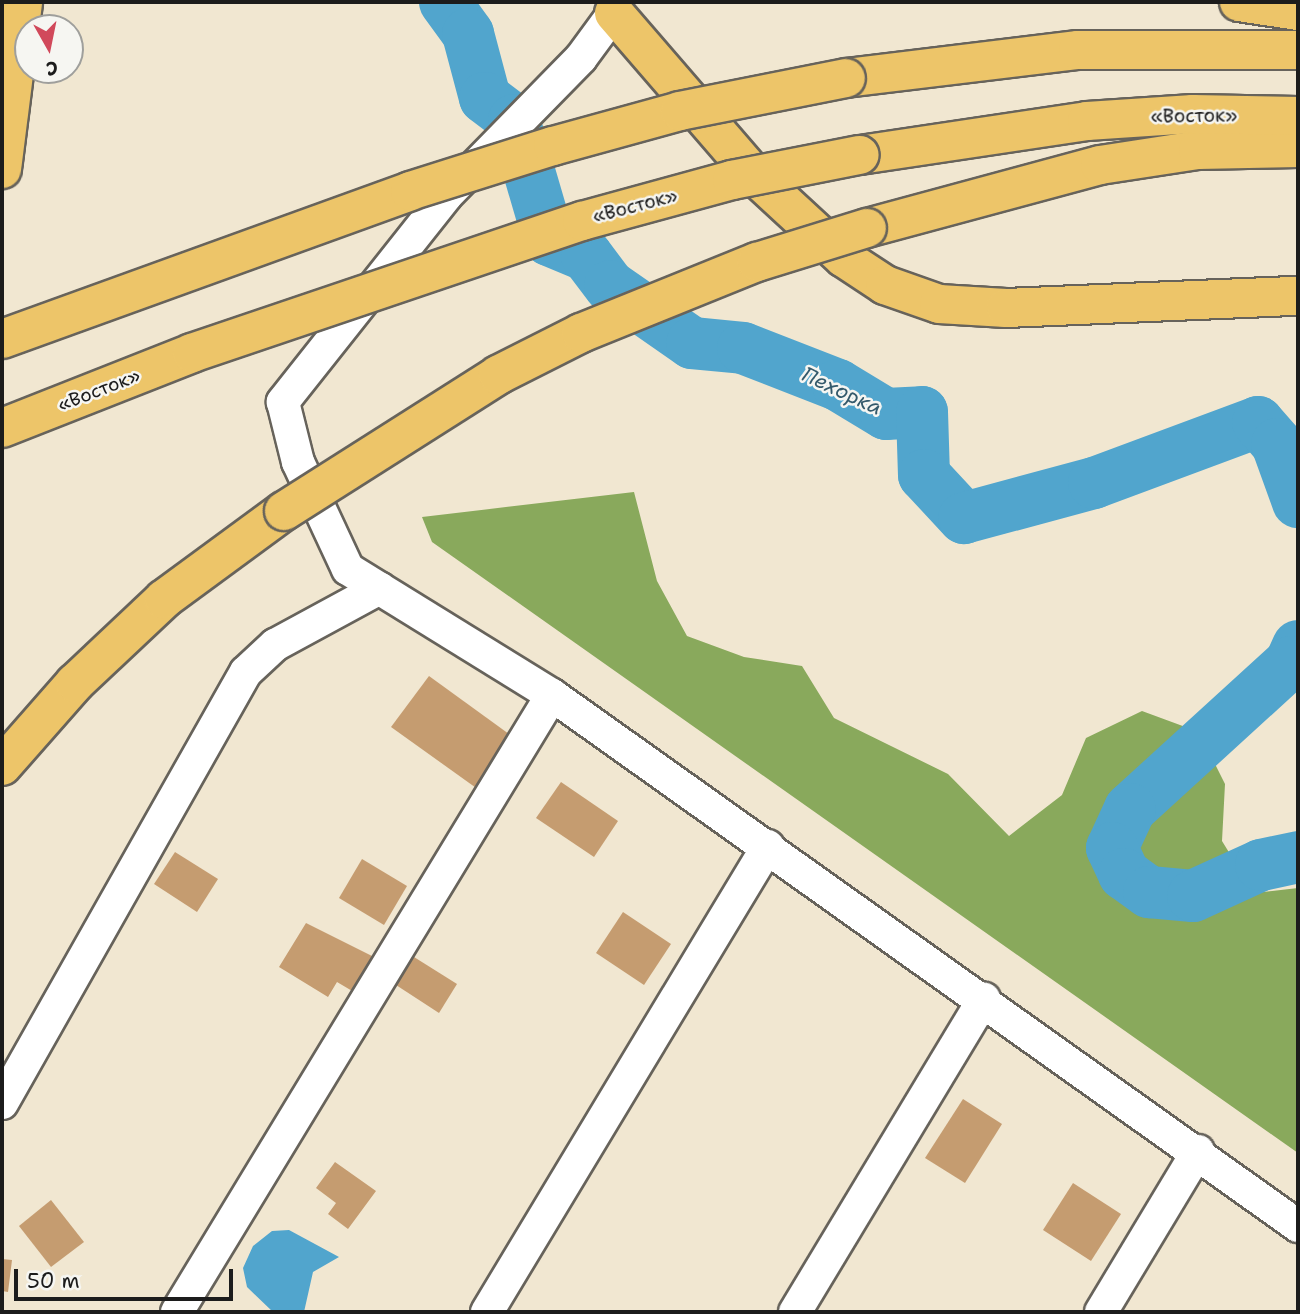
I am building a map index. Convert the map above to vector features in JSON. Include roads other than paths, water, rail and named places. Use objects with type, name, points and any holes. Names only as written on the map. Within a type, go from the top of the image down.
[{"type":"main road","points":[[2,169],[23,2]]},
{"type":"main road","points":[[1239,2],[1298,11]]},
{"type":"main road","points":[[623,6],[754,175],[844,258],[885,285],[939,304],[1006,308],[1298,296]]},
{"type":"main road","points":[[2,339],[462,175],[680,111],[846,78],[1078,50],[1298,50]]},
{"type":"main road","name":"«Восток»","points":[[2,428],[192,354],[582,221],[732,180],[860,155],[1087,121],[1193,114],[1298,116]]},
{"type":"main road","points":[[2,766],[75,683],[164,599],[284,511],[498,374],[569,339],[757,262],[867,228],[1100,165],[1198,150],[1298,148]]},
{"type":"street","points":[[623,6],[569,70],[446,196],[283,402],[298,462],[348,569],[552,695],[1198,1151],[1298,1226]]},
{"type":"street","points":[[2,1103],[246,672],[275,645],[380,588]]},
{"type":"street","points":[[177,1312],[552,695]]},
{"type":"street","points":[[487,1312],[768,846]]},
{"type":"street","points":[[795,1312],[984,999]]},
{"type":"street","points":[[1101,1312],[1198,1151]]},
{"type":"water","points":[[289,1230],[339,1257],[313,1272],[304,1312],[273,1312],[247,1287],[243,1268],[253,1246],[272,1231]]},
{"type":"waterway","name":"Пехорка","points":[[445,2],[468,34],[485,98],[514,120],[549,240],[587,256],[610,286],[692,343],[743,348],[838,385],[886,414],[922,412],[924,475],[964,518],[1094,483],[1258,422],[1277,444],[1298,502]]},
{"type":"waterway","name":"Пехорка","points":[[1298,646],[1291,662],[1130,809],[1112,848],[1124,874],[1149,892],[1193,896],[1261,865],[1298,857]]}]
